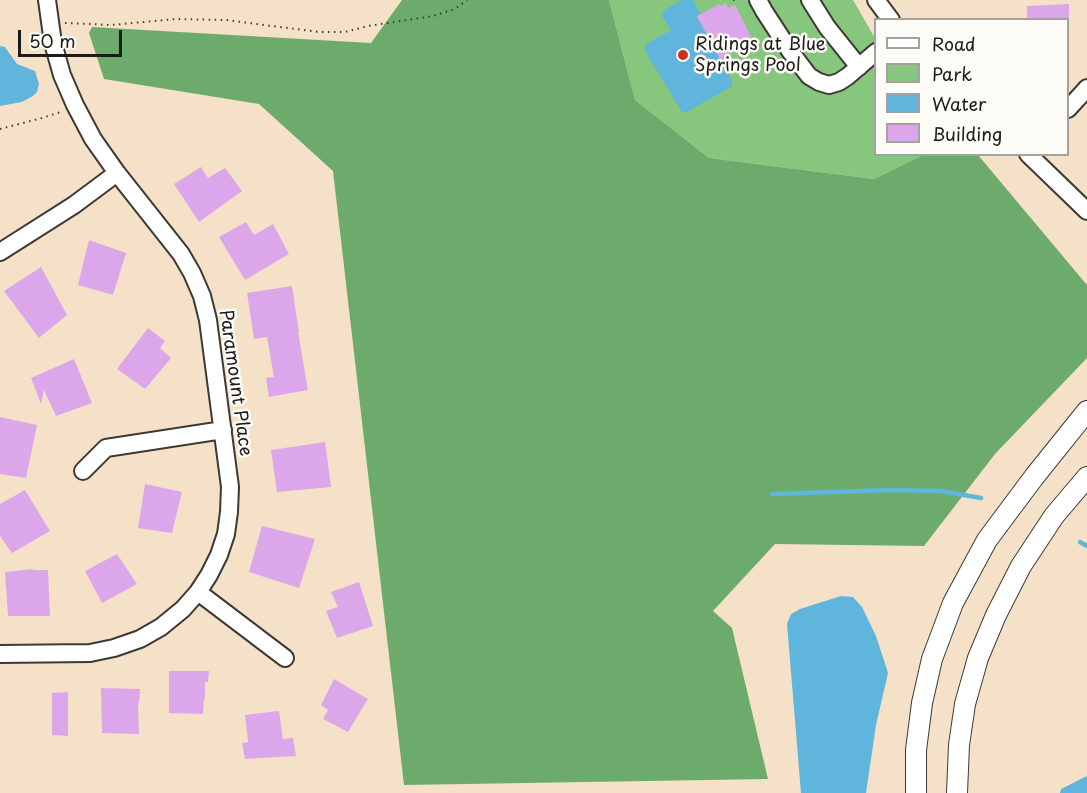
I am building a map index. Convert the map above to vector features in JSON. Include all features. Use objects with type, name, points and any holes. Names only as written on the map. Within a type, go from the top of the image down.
[{"type":"main road","points":[[916,793],[916,750],[922,703],[932,659],[953,603],[987,540],[1087,411]]},
{"type":"main road","points":[[957,793],[959,745],[966,704],[978,658],[996,615],[1021,566],[1053,516],[1087,477]]},
{"type":"street","name":"Paramount Place","points":[[0,654],[90,653],[140,639],[161,627],[183,609],[198,592],[209,574],[226,534],[229,512],[230,487],[223,430],[208,320],[202,296],[181,254],[93,139],[75,105],[62,75],[53,43],[47,0]]},
{"type":"street","points":[[758,0],[790,51],[809,76],[819,82],[829,85],[838,82],[874,54]]},
{"type":"street","points":[[810,0],[827,27],[859,67]]},
{"type":"street","points":[[876,0],[890,18]]},
{"type":"street","points":[[1069,108],[1087,88]]},
{"type":"street","points":[[1030,156],[1087,211]]},
{"type":"street","points":[[0,252],[74,205],[117,172]]},
{"type":"street","points":[[83,471],[106,448],[223,430]]},
{"type":"street","points":[[198,592],[285,658]]},
{"type":"path","points":[[50,25],[226,20],[319,32],[345,32],[433,16],[455,9],[467,0]]},
{"type":"path","points":[[0,129],[42,118],[75,105]]},
{"type":"green space","points":[[402,0],[609,0],[635,100],[709,158],[874,179],[921,156],[979,156],[1087,285],[1087,358],[995,454],[924,546],[775,544],[713,611],[732,628],[768,779],[404,785],[333,171],[259,104],[104,79],[89,33],[92,27],[371,43]]},
{"type":"green space","points":[[609,0],[853,0],[874,36],[874,156],[921,156],[874,179],[709,158],[635,100]]},
{"type":"water","name":"Ridings at Blue Springs Pool","points":[[681,0],[693,0],[700,14],[697,17],[732,80],[732,86],[687,112],[682,112],[645,51],[645,45],[671,30],[662,16],[663,11]]},
{"type":"water","points":[[0,46],[5,47],[17,64],[35,71],[39,84],[37,92],[22,102],[0,106]]},
{"type":"water","points":[[841,596],[853,597],[862,607],[876,636],[888,673],[876,725],[866,793],[801,793],[787,624],[791,614],[800,609]]},
{"type":"water","points":[[1087,776],[1087,793],[1060,793],[1061,789]]},
{"type":"building","points":[[726,3],[728,8],[735,5],[751,37],[747,42],[749,46],[720,59],[697,16],[719,4],[720,6]]},
{"type":"building","points":[[1069,4],[1069,18],[1027,18],[1027,6]]},
{"type":"building","points":[[201,167],[208,178],[225,168],[242,191],[199,222],[174,184]]},
{"type":"building","points":[[246,222],[254,235],[273,224],[289,254],[245,280],[219,237]]},
{"type":"building","points":[[89,240],[126,253],[113,295],[78,285]]},
{"type":"building","points":[[41,267],[67,315],[39,338],[4,291]]},
{"type":"building","points":[[292,286],[308,390],[269,397],[266,378],[274,377],[267,337],[254,339],[247,293]]},
{"type":"building","points":[[148,328],[165,341],[160,348],[171,358],[145,389],[117,369]]},
{"type":"building","points":[[74,359],[92,403],[56,416],[44,390],[41,404],[31,378]]},
{"type":"building","points":[[0,417],[37,425],[26,478],[0,474]]},
{"type":"building","points":[[325,442],[331,487],[277,492],[271,450]]},
{"type":"building","points":[[145,484],[182,492],[172,533],[138,528]]},
{"type":"building","points":[[25,490],[50,531],[12,553],[0,536],[0,504]]},
{"type":"building","points":[[262,526],[315,539],[299,588],[249,572]]},
{"type":"building","points":[[117,554],[137,584],[102,603],[85,571]]},
{"type":"building","points":[[48,570],[50,616],[8,616],[5,572]]},
{"type":"building","points":[[359,582],[373,626],[337,638],[326,611],[338,607],[331,592]]},
{"type":"building","points":[[169,671],[209,671],[208,682],[205,682],[203,714],[169,713]]},
{"type":"building","points":[[334,679],[368,699],[348,732],[323,719],[328,710],[321,705]]},
{"type":"building","points":[[101,688],[140,689],[139,734],[102,733]]},
{"type":"building","points":[[68,692],[68,736],[52,735],[52,693]]},
{"type":"building","points":[[279,711],[283,739],[293,738],[296,756],[245,759],[242,743],[248,742],[245,715]]},
{"type":"waterway","points":[[772,494],[893,490],[941,491],[981,498]]},
{"type":"waterway","points":[[1080,542],[1087,546]]},
{"type":"place","name":"Ridings at Blue Springs Pool","points":[[683,55]]}]
